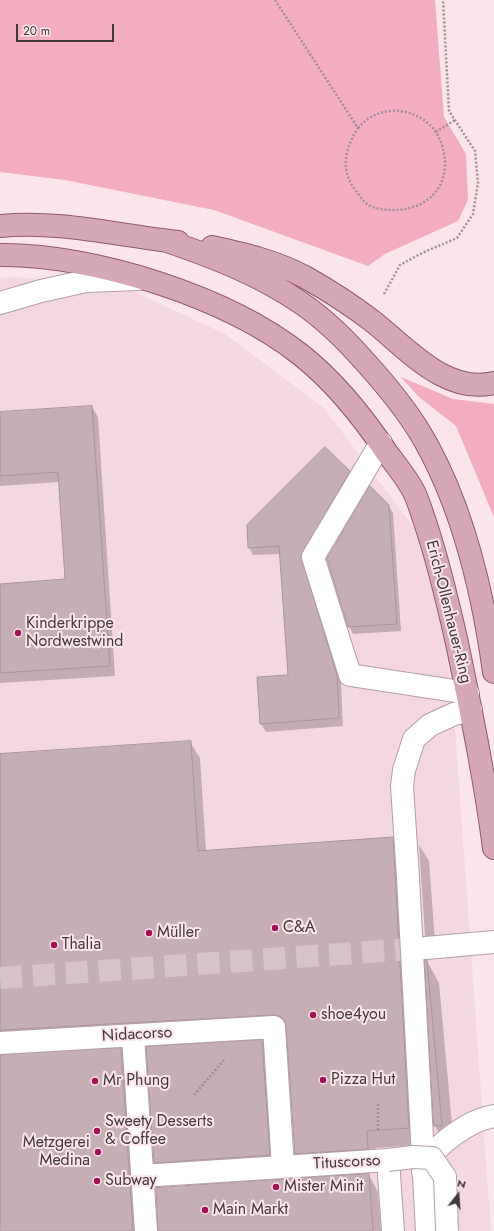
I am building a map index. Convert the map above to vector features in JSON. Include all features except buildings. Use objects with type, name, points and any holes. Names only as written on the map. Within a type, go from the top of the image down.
[{"type":"main road","name":"Erich-Ollenhauer-Ring","points":[[3,225],[49,226],[110,231],[204,245],[266,259],[303,276],[338,296],[439,374],[470,384],[494,383]]},
{"type":"main road","name":"Erich-Ollenhauer-Ring","points":[[164,240],[215,258],[266,282],[300,302],[327,322],[350,343],[401,404],[432,453],[460,523],[479,590],[494,672]]},
{"type":"main road","name":"Erich-Ollenhauer-Ring","points":[[0,256],[17,255],[96,266],[143,279],[208,302],[267,331],[302,356],[350,403],[381,444],[414,492],[444,584],[470,702],[494,848]]},
{"type":"street","points":[[0,303],[41,291],[86,281],[143,279]]},
{"type":"street","points":[[381,444],[313,557],[350,675],[470,702]]},
{"type":"street","points":[[427,1231],[402,786],[404,770],[414,739],[430,725],[454,714],[470,702]]},
{"type":"street","points":[[426,948],[494,942]]},
{"type":"street","name":"Nidacorso","points":[[0,1047],[274,1027],[283,1167]]},
{"type":"street","points":[[137,1037],[142,1176],[146,1231]]},
{"type":"street","points":[[137,1037],[149,1231]]},
{"type":"street","name":"Nidacorso","points":[[0,1043],[137,1037]]},
{"type":"street","points":[[422,1231],[419,1190],[424,1168],[433,1152],[446,1141],[480,1118],[494,1116]]},
{"type":"street","points":[[388,1160],[413,1157],[432,1158],[445,1177],[447,1231]]},
{"type":"street","name":"Tituscorso","points":[[142,1176],[388,1160],[393,1231]]},
{"type":"path","points":[[275,0],[358,128]]},
{"type":"path","points":[[387,289],[400,266],[422,253],[457,238],[473,214],[478,183],[475,151],[449,111],[443,0]]},
{"type":"path","points":[[394,110],[418,116],[430,124],[436,132],[443,144],[447,162],[443,180],[434,196],[420,205],[404,210],[384,210],[368,204],[348,178],[345,158],[358,128],[371,115],[394,110]]},
{"type":"path","points":[[436,132],[455,120]]},
{"type":"path","points":[[194,1095],[226,1058]]},
{"type":"shaded area","points":[[0,0],[435,0],[444,117],[466,154],[468,200],[458,221],[385,254],[368,266],[214,210],[65,180],[0,172]]},
{"type":"shaded area","points":[[16,277],[120,285],[225,334],[324,408],[415,529],[442,616],[454,714],[491,1231],[0,1231],[0,278]]},
{"type":"shaded area","points":[[401,377],[453,399],[494,404],[494,517],[456,426],[419,397]]},
{"type":"tunnel","points":[[0,978],[426,948]]},
{"type":"place","name":"Kinderkrippe Nordwestwind","points":[[18,633]]},
{"type":"place","name":"C&A","points":[[275,928]]},
{"type":"place","name":"Müller","points":[[149,933]]},
{"type":"place","name":"Thalia","points":[[54,945]]},
{"type":"place","name":"shoe4you","points":[[313,1015]]},
{"type":"place","name":"Pizza Hut","points":[[323,1080]]},
{"type":"place","name":"Mr Phung","points":[[95,1081]]},
{"type":"place","name":"Sweety Desserts & Coffee","points":[[97,1131]]},
{"type":"place","name":"Metzgerei Medina","points":[[98,1152]]},
{"type":"place","name":"Subway","points":[[97,1181]]},
{"type":"place","name":"Mister Minit","points":[[276,1187]]},
{"type":"place","name":"Main Markt","points":[[205,1210]]}]
